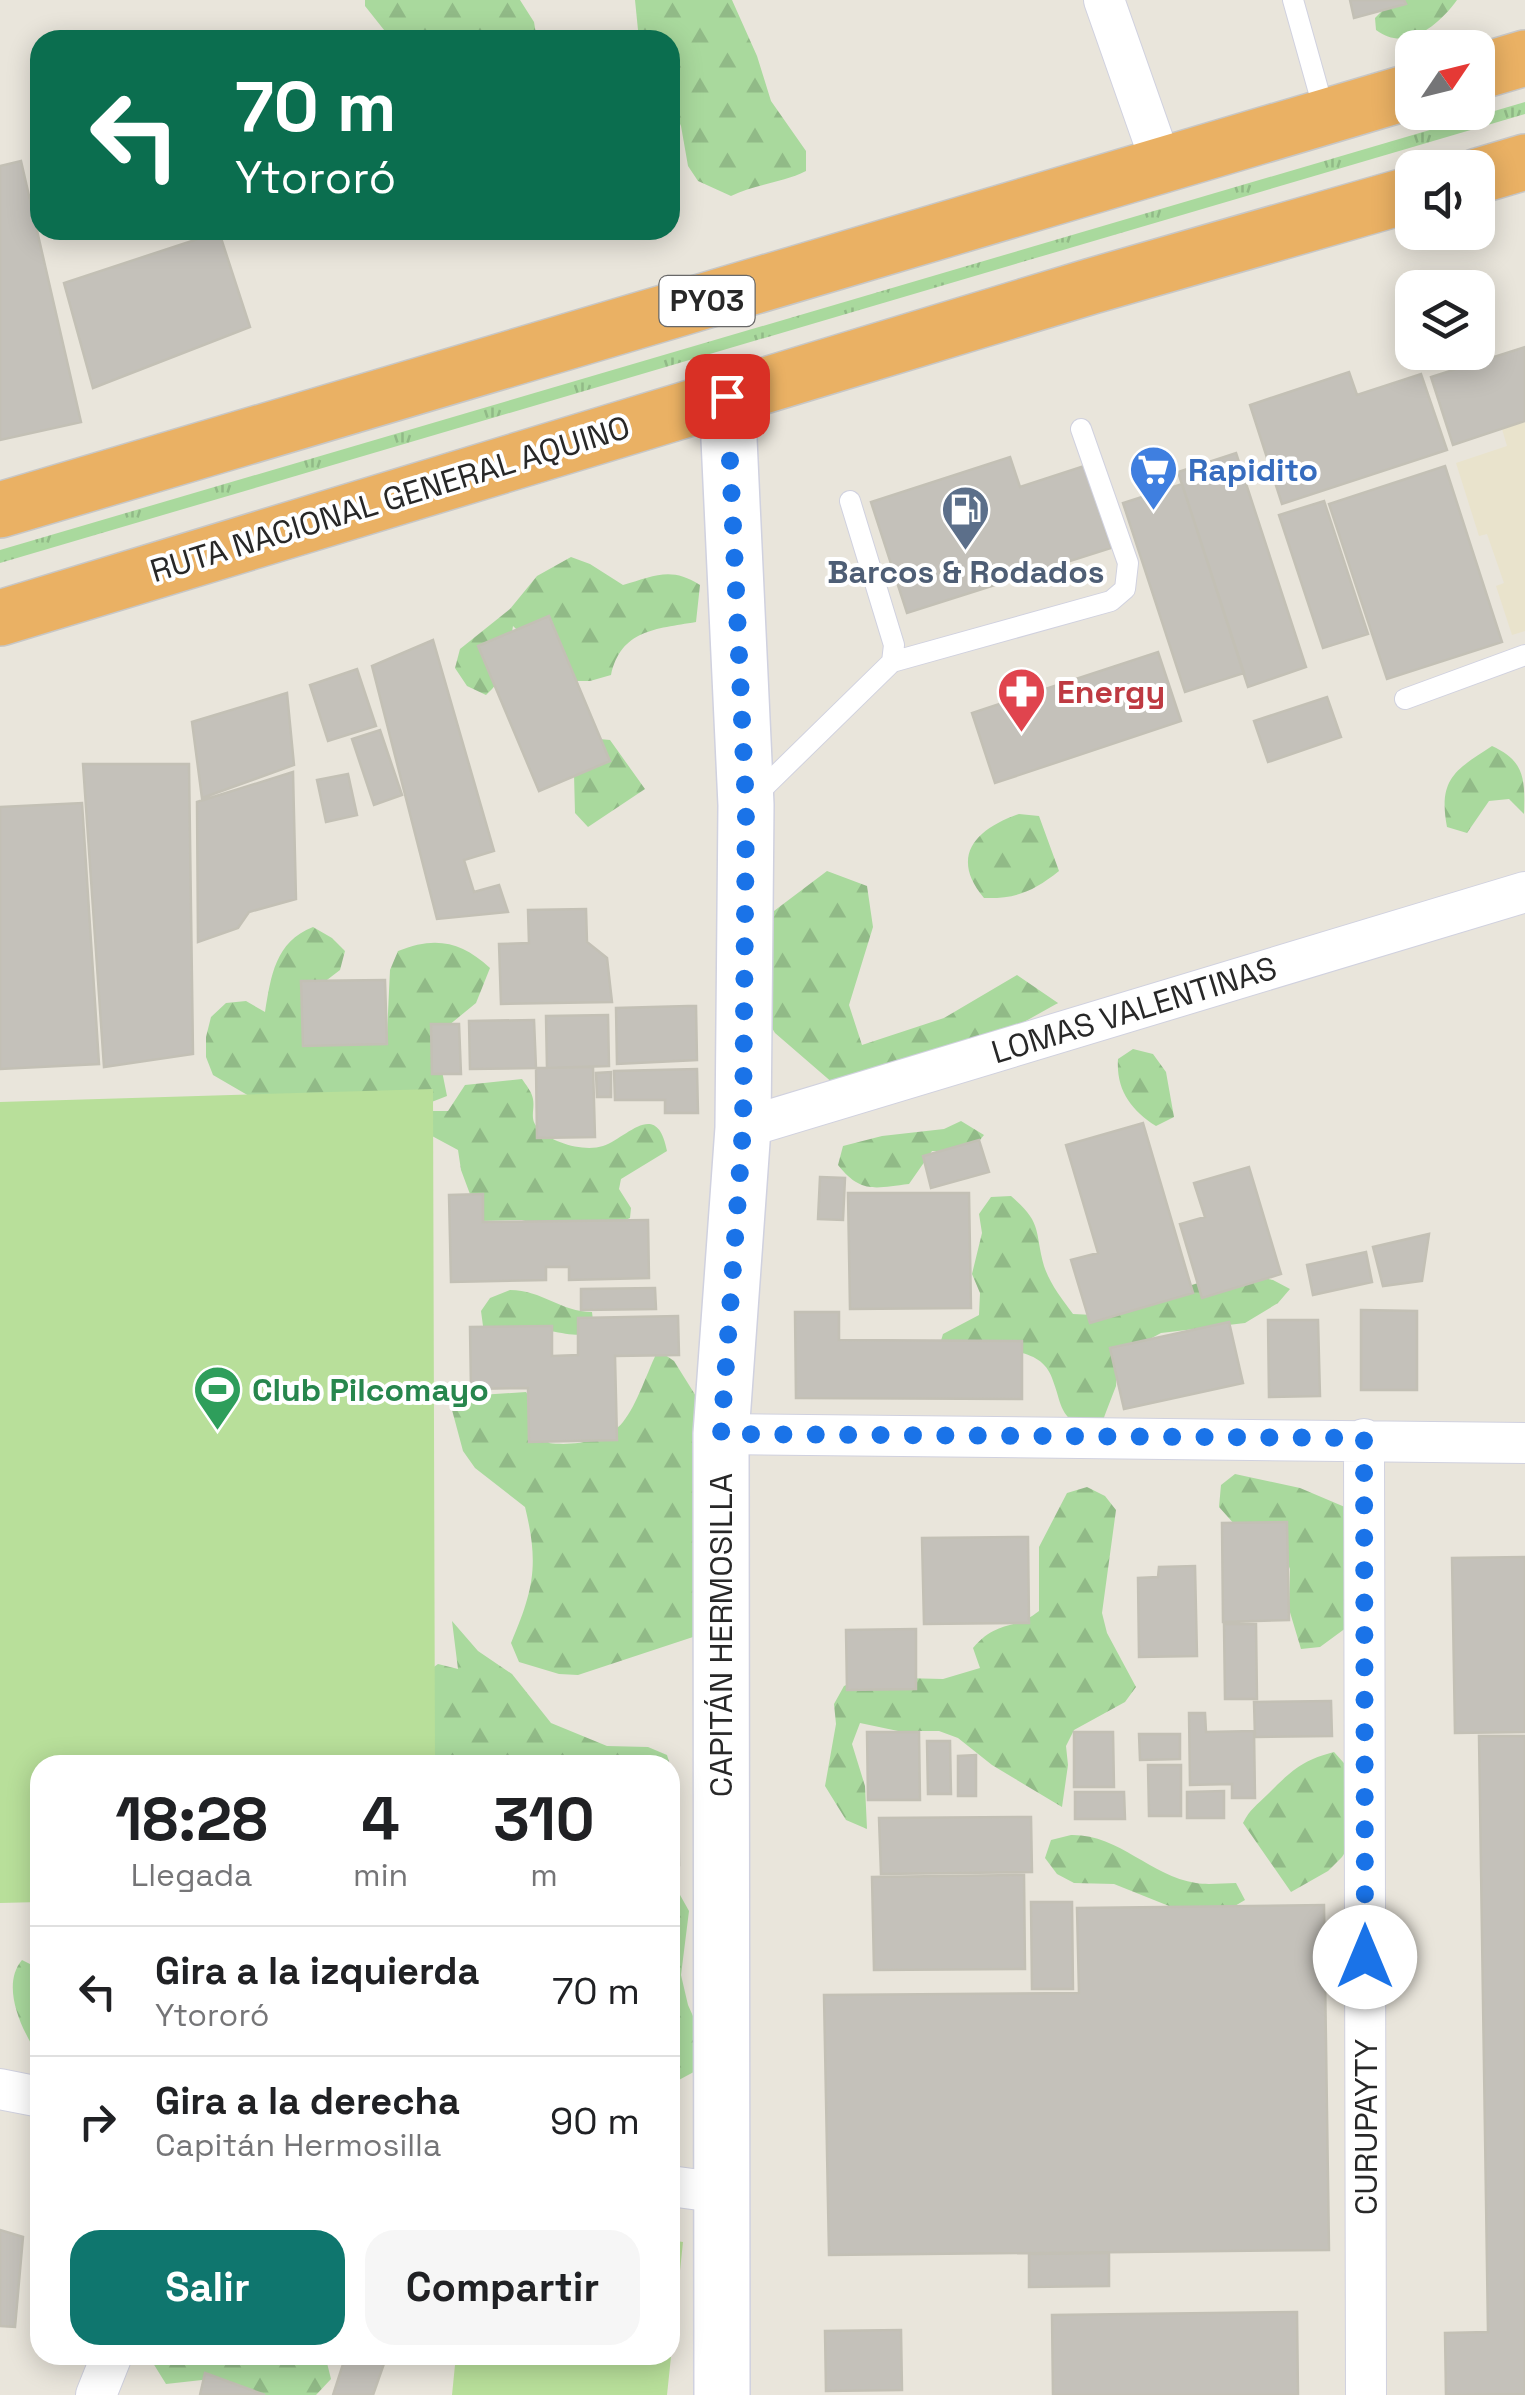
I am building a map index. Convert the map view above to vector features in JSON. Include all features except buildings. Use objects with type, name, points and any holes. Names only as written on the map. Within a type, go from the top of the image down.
[{"type":"highway","points":[[1495,67],[1525,58]]},
{"type":"highway","name":"PY03","points":[[0,510],[1395,96]]},
{"type":"highway","points":[[1495,171],[1525,162]]},
{"type":"highway","name":"RUTA NACIONAL GENERAL AQUINO","points":[[0,618],[1092,286],[1395,199]]},
{"type":"street","points":[[1104,0],[1162,165]]},
{"type":"street","name":"CAPITÁN HERMOSILLA","points":[[722,2395],[696,2190],[721,1434],[743,1128],[746,806],[727,396]]},
{"type":"street","name":"LOMAS VALENTINAS","points":[[743,1128],[1525,892]]},
{"type":"street","points":[[721,1434],[1364,1438],[1525,1443]]},
{"type":"street","name":"CURUPAYTY","points":[[1364,1438],[1366,2395]]},
{"type":"street","points":[[0,2090],[30,2095]]},
{"type":"street","points":[[96,2395],[108,2365]]},
{"type":"lane","points":[[1293,0],[1326,116]]},
{"type":"lane","points":[[746,806],[892,662],[1111,601],[1124,588],[1128,562],[1081,429]]},
{"type":"lane","points":[[850,501],[894,645],[892,662]]},
{"type":"lane","points":[[1405,699],[1525,654]]},
{"type":"shaded area","points":[[1525,422],[1525,631],[1512,635],[1496,586],[1504,583],[1487,534],[1479,536],[1456,463],[1507,446],[1502,429]]},
{"type":"green space","points":[[365,0],[520,0],[535,30],[384,30],[365,6]]},
{"type":"green space","points":[[635,0],[732,0],[757,56],[771,101],[806,151],[806,171],[731,196],[698,181],[688,166],[680,124],[680,30],[638,30]]},
{"type":"green space","points":[[1393,0],[1457,0],[1431,27],[1395,30],[1395,38],[1376,30],[1375,18]]},
{"type":"green space","points":[[1525,102],[1525,114],[1495,123],[1495,111]]},
{"type":"green space","points":[[1430,130],[1471,130],[0,563],[0,550]]},
{"type":"green space","points":[[571,557],[623,585],[662,574],[690,579],[700,585],[696,622],[654,630],[631,640],[616,660],[611,675],[590,681],[570,681],[513,626],[506,664],[494,687],[486,695],[467,686],[455,668],[460,649],[510,609],[537,576]]},
{"type":"green space","points":[[589,738],[610,740],[645,789],[588,827],[575,813],[574,774]]},
{"type":"green space","points":[[1492,746],[1511,758],[1521,772],[1524,814],[1509,799],[1489,801],[1467,833],[1447,827],[1445,797],[1452,778]]},
{"type":"green space","points":[[1019,814],[1039,816],[1059,871],[1024,892],[984,898],[969,869],[972,846],[990,828]]},
{"type":"green space","points":[[827,871],[867,886],[873,927],[849,1005],[862,1045],[944,1018],[1017,975],[1058,1003],[1024,1022],[872,1086],[834,1084],[775,1033],[752,995],[766,917]]},
{"type":"green space","points":[[313,927],[345,951],[340,970],[323,983],[355,1038],[374,1045],[387,1034],[390,970],[398,951],[424,944],[447,944],[469,952],[490,968],[476,1003],[443,1030],[439,1056],[447,1096],[429,1103],[270,1108],[213,1075],[206,1057],[211,1017],[226,1003],[246,1001],[265,1012],[273,973],[283,951],[300,933]]},
{"type":"green space","points":[[1133,1049],[1153,1054],[1166,1072],[1174,1117],[1156,1126],[1132,1106],[1120,1080],[1118,1059]]},
{"type":"green space","points":[[522,1079],[532,1096],[535,1125],[559,1142],[595,1148],[640,1126],[656,1127],[667,1151],[621,1179],[619,1189],[631,1208],[630,1218],[592,1234],[571,1236],[522,1220],[480,1221],[461,1170],[458,1150],[432,1136],[426,1111],[448,1111],[465,1085]]},
{"type":"green space","name":"Club Pilcomayo","points":[[433,1089],[435,1755],[30,1755],[30,1902],[0,1903],[0,1102]]},
{"type":"green space","points":[[961,1121],[984,1135],[971,1151],[932,1151],[909,1184],[869,1187],[854,1181],[838,1165],[843,1146],[882,1136],[944,1129]]},
{"type":"green space","points":[[1011,1196],[1033,1221],[1047,1273],[1073,1314],[1094,1315],[1234,1272],[1273,1280],[1290,1289],[1278,1303],[1245,1323],[1161,1333],[1128,1351],[1117,1367],[1116,1386],[1101,1425],[1083,1431],[1065,1413],[1052,1378],[1033,1357],[1002,1350],[937,1354],[943,1334],[979,1315],[980,1293],[972,1274],[982,1233],[979,1214],[991,1197]]},
{"type":"green space","points":[[510,1290],[592,1312],[594,1329],[577,1335],[540,1331],[490,1335],[483,1326],[481,1311],[490,1298]]},
{"type":"green space","points":[[658,1350],[674,1361],[699,1401],[709,1626],[693,1637],[578,1675],[559,1674],[519,1662],[511,1643],[525,1607],[533,1561],[525,1507],[475,1468],[463,1451],[452,1410],[465,1396],[526,1392],[549,1443],[599,1438],[616,1429],[628,1415]]},
{"type":"green space","points":[[1235,1474],[1300,1488],[1359,1513],[1384,1600],[1320,1647],[1301,1649],[1289,1609],[1290,1569],[1282,1551],[1244,1535],[1219,1507],[1221,1485]]},
{"type":"green space","points":[[1087,1487],[1105,1496],[1116,1510],[1102,1613],[1107,1633],[1136,1687],[1125,1702],[1074,1730],[1066,1746],[1068,1765],[1062,1807],[992,1765],[958,1738],[939,1731],[898,1731],[860,1723],[852,1744],[865,1786],[867,1829],[846,1820],[825,1786],[836,1724],[834,1704],[844,1686],[864,1677],[943,1679],[980,1668],[973,1648],[982,1639],[1039,1611],[1039,1547],[1067,1493]]},
{"type":"green space","points":[[452,1621],[478,1651],[512,1674],[551,1723],[607,1746],[648,1747],[667,1755],[311,1755],[438,1664],[458,1669]]},
{"type":"green space","points":[[1334,1752],[1361,1782],[1364,1823],[1328,1871],[1291,1892],[1243,1823],[1290,1773]]},
{"type":"green space","points":[[1071,1835],[1104,1841],[1179,1879],[1201,1884],[1236,1883],[1245,1900],[1228,1910],[1189,1914],[1114,1884],[1074,1883],[1057,1874],[1045,1858],[1051,1840]]},
{"type":"green space","points":[[680,1895],[689,1911],[681,1975],[688,2005],[702,2036],[703,2067],[680,2079]]},
{"type":"green space","points":[[22,1960],[30,1964],[30,2042],[13,1995],[16,1971]]},
{"type":"green space","points":[[154,2365],[328,2365],[331,2379],[316,2395],[260,2395],[220,2378],[166,2384]]},
{"type":"green space","points":[[455,2365],[670,2365],[667,2395],[452,2395]]},
{"type":"place","name":"Rapidito","points":[[1153,512]]},
{"type":"place","name":"Barcos & Rodados","points":[[966,552]]},
{"type":"place","name":"Energy","points":[[1022,734]]},
{"type":"place","name":"Club Pilcomayo","points":[[217,1432]]},
{"type":"route","points":[[727,396],[746,806],[743,1128],[721,1434],[1364,1438],[1365,1957]]}]
